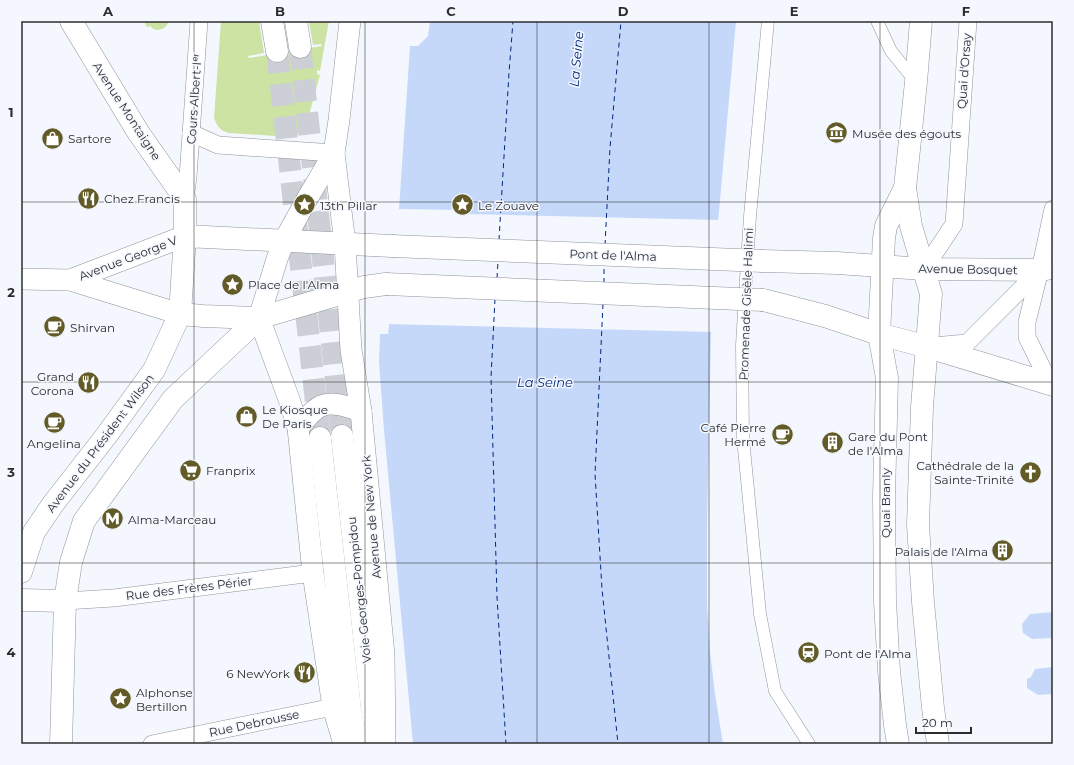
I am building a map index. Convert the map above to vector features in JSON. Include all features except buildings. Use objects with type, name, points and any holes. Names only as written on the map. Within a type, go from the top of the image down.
[{"type":"main road","name":"Avenue Montaigne","points":[[71,21],[138,132],[185,199]]},
{"type":"main road","points":[[272,21],[277,51]]},
{"type":"main road","points":[[296,21],[300,47]]},
{"type":"main road","points":[[921,21],[905,188],[911,226],[931,294],[928,347],[922,407],[918,525],[933,708],[938,744]]},
{"type":"main road","points":[[882,266],[886,226],[905,188]]},
{"type":"main road","points":[[185,199],[185,236],[180,314],[259,318],[364,287],[386,284],[762,300],[825,316],[879,334],[928,347],[1052,385]]},
{"type":"main road","points":[[185,236],[344,244]]},
{"type":"main road","name":"Pont de l'Alma","points":[[344,244],[882,266]]},
{"type":"main road","name":"Avenue Bosquet","points":[[882,266],[924,269],[1047,269]]},
{"type":"main road","name":"Quai Branly","points":[[882,266],[879,334],[887,378],[884,496],[885,602],[890,671],[898,744]]},
{"type":"main road","name":"Avenue du Président Wilson","points":[[21,572],[34,532],[53,504],[106,436],[154,370],[180,314]]},
{"type":"main road","points":[[61,744],[65,601],[72,562],[84,521],[172,399],[259,318]]},
{"type":"main road","name":"Voie Georges-Pompidou","points":[[342,436],[372,708],[378,744]]},
{"type":"main road","name":"Voie Georges-Pompidou","points":[[320,438],[350,709],[356,744]]},
{"type":"main road","points":[[21,600],[65,601]]},
{"type":"street","name":"Cours Albert-Iᵉʳ","points":[[185,199],[188,177],[199,21]]},
{"type":"street","points":[[348,292],[334,153],[350,21]]},
{"type":"street","name":"Promenade Gisèle Halimi","points":[[768,21],[750,216],[742,345],[743,438],[760,614],[775,691],[809,744]]},
{"type":"street","points":[[877,21],[891,51],[916,82]]},
{"type":"street","name":"Quai d'Orsay","points":[[924,269],[954,224],[968,21]]},
{"type":"street","points":[[191,133],[218,145],[334,153]]},
{"type":"street","points":[[334,153],[284,241],[259,318],[292,407],[298,428],[313,573],[333,707],[344,744]]},
{"type":"street","points":[[1052,385],[1027,337],[1027,322],[1047,269],[1053,209]]},
{"type":"street","name":"Avenue George V","points":[[70,280],[185,236]]},
{"type":"street","points":[[928,347],[967,343],[1047,269]]},
{"type":"street","name":"Avenue George V","points":[[21,278],[70,280],[180,314]]},
{"type":"street","name":"Avenue de New York","points":[[348,292],[351,350],[361,411],[384,655],[385,744]]},
{"type":"street","points":[[298,428],[313,411],[320,406],[330,404],[361,411]]},
{"type":"street","name":"Rue des Frères Périer","points":[[65,601],[114,598],[313,573]]},
{"type":"street","name":"Rue Debrousse","points":[[152,744],[333,707]]},
{"type":"green space","points":[[144,21],[171,21],[163,29],[158,30],[150,26],[147,27]]},
{"type":"green space","points":[[221,21],[259,21],[264,53],[248,56],[249,58],[322,46],[321,44],[313,45],[309,21],[329,21],[320,71],[317,70],[317,74],[320,75],[306,126],[300,133],[291,137],[229,133],[223,131],[218,126],[214,118]]},
{"type":"water","name":"La Seine","points":[[430,21],[736,21],[718,223],[711,336],[707,527],[707,604],[710,651],[723,744],[413,744],[379,362],[380,334],[388,334],[389,325],[399,209],[410,46],[418,46],[428,36]]},
{"type":"water","points":[[1053,612],[1053,638],[1032,639],[1023,633],[1022,624],[1030,614]]},
{"type":"water","points":[[1053,667],[1053,694],[1038,695],[1027,688],[1027,679],[1031,677],[1035,669]]},
{"type":"pier","points":[[464,201],[464,214],[720,220],[713,332],[387,324],[397,209],[463,210]]},
{"type":"ferry route","points":[[499,240],[513,21]]},
{"type":"ferry route","points":[[605,245],[610,148],[621,21]]},
{"type":"ferry route","points":[[497,278],[498,261]]},
{"type":"ferry route","points":[[604,266],[604,283]]},
{"type":"ferry route","points":[[495,299],[491,377],[497,597],[506,744]]},
{"type":"ferry route","points":[[603,304],[595,474],[602,589],[618,744]]},
{"type":"tunnel","points":[[300,47],[342,436]]},
{"type":"tunnel","points":[[277,51],[320,438]]},
{"type":"place","name":"Musée des égouts","points":[[837,133]]},
{"type":"place","name":"Sartore","points":[[53,138]]},
{"type":"place","name":"Chez Francis","points":[[89,198]]},
{"type":"place","name":"13th Pillar","points":[[305,205]]},
{"type":"place","name":"Le Zouave","points":[[463,205]]},
{"type":"place","name":"Place de l'Alma","points":[[233,284]]},
{"type":"place","name":"Shirvan","points":[[54,327]]},
{"type":"place","name":"Grand Corona","points":[[89,383]]},
{"type":"place","name":"Le Kiosque De Paris","points":[[247,416]]},
{"type":"place","name":"Angelina","points":[[54,422]]},
{"type":"place","name":"Café Pierre Hermé","points":[[782,434]]},
{"type":"place","name":"Gare du Pont de l'Alma","points":[[833,443]]},
{"type":"place","name":"Franprix","points":[[191,470]]},
{"type":"place","name":"Cathédrale de la Sainte-Trinité","points":[[1030,472]]},
{"type":"place","name":"Alma-Marceau","points":[[112,519]]},
{"type":"place","name":"Palais de l'Alma","points":[[1003,551]]},
{"type":"place","name":"Pont de l'Alma","points":[[808,653]]},
{"type":"place","name":"6 NewYork","points":[[305,673]]},
{"type":"place","name":"Alphonse Bertillon","points":[[120,699]]}]
